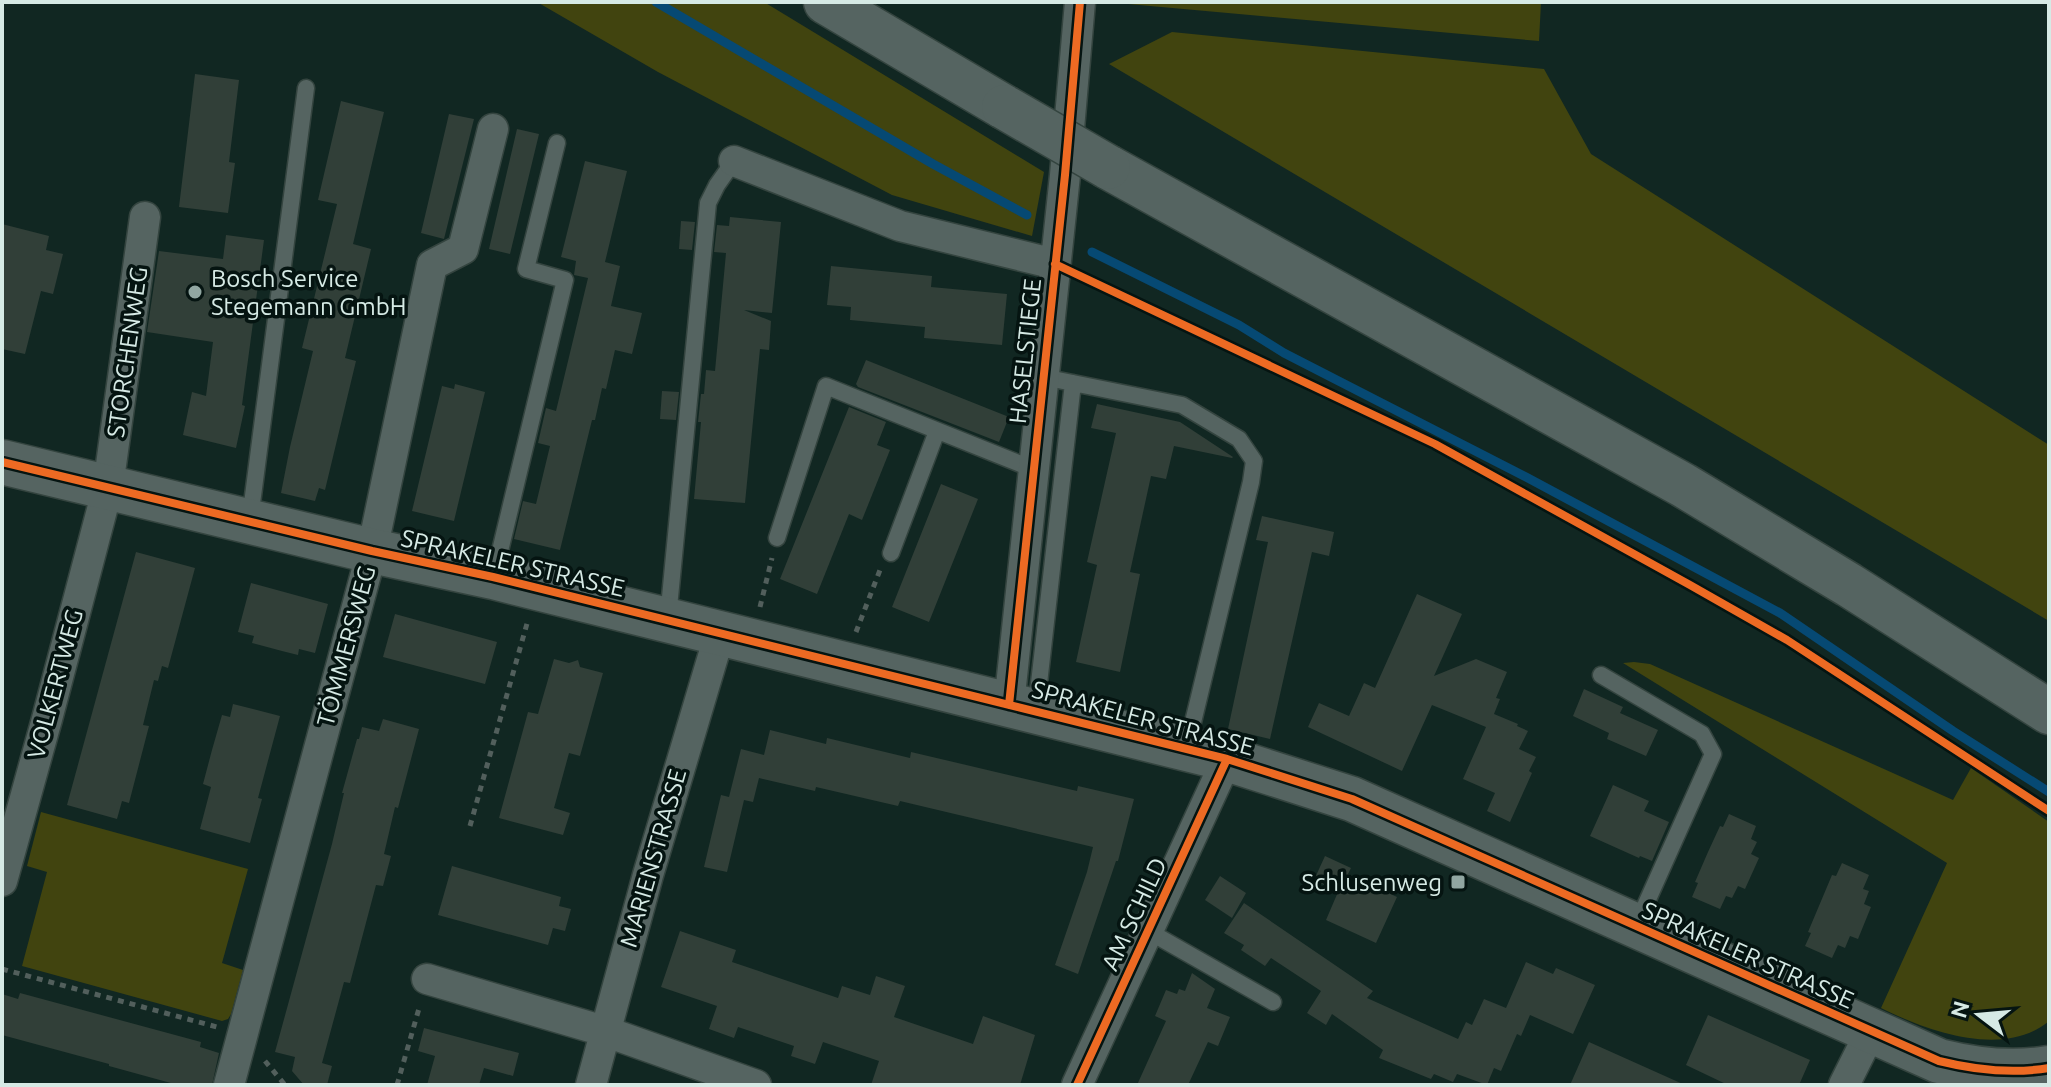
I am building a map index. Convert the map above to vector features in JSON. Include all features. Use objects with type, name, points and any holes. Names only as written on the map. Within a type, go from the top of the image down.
[{"type":"street","points":[[826,2],[1108,167],[1683,485],[1849,585],[2049,712]]},
{"type":"street","name":"HASELSTIEGE","points":[[1022,708],[1033,469],[1080,2]]},
{"type":"street","name":"TÖMMERSWEG","points":[[229,1085],[372,551],[432,265],[463,249],[493,129]]},
{"type":"street","name":"HASELSTIEGE","points":[[734,161],[900,226],[1055,264]]},
{"type":"street","name":"STORCHENWEG","points":[[108,487],[145,217]]},
{"type":"street","name":"SPRAKELER STRASSE","points":[[2,462],[493,577],[1207,754],[1352,799],[1939,1061],[2001,1071],[2049,1068]]},
{"type":"street","name":"VOLKERTWEG","points":[[2,881],[11,811],[47,719],[108,487]]},
{"type":"street","name":"MARIENSTRASSE","points":[[591,1085],[648,875],[735,637]]},
{"type":"street","name":"AM SCHILD","points":[[1077,1085],[1148,931],[1207,754]]},
{"type":"street","points":[[427,979],[604,1031],[756,1085]]},
{"type":"street","points":[[1844,1085],[1871,1031]]},
{"type":"lane","points":[[249,520],[306,88]]},
{"type":"lane","points":[[493,577],[565,280],[526,269],[557,143]]},
{"type":"lane","points":[[667,620],[708,203],[734,161]]},
{"type":"lane","points":[[1043,377],[1182,405],[1239,439],[1254,461],[1207,754]]},
{"type":"lane","points":[[1022,708],[1073,383]]},
{"type":"lane","points":[[777,538],[826,386],[1033,469]]},
{"type":"lane","points":[[891,553],[937,431]]},
{"type":"lane","points":[[1601,675],[1702,734],[1713,754],[1636,927]]},
{"type":"lane","points":[[1148,931],[1273,1002]]},
{"type":"path","points":[[735,637],[777,538]]},
{"type":"path","points":[[844,664],[883,562],[891,553]]},
{"type":"path","points":[[470,826],[537,588]]},
{"type":"path","points":[[2,969],[243,1034],[285,1085]]},
{"type":"path","points":[[397,1085],[427,979]]},
{"type":"shaded area","points":[[537,2],[764,2],[1044,172],[1032,236],[892,195],[658,72]]},
{"type":"shaded area","points":[[1106,2],[1541,2],[1539,41]]},
{"type":"shaded area","points":[[1172,32],[1544,69],[1591,154],[2049,445],[2049,621],[1109,64]]},
{"type":"shaded area","points":[[1623,663],[1650,664],[1953,800],[1971,768],[2049,822],[2049,1021],[2031,1032],[1988,1040],[1943,1032],[1881,1008],[1947,863]]},
{"type":"shaded area","points":[[41,812],[248,869],[222,963],[243,970],[228,1019],[222,1021],[22,966],[47,872],[27,866]]},
{"type":"building","points":[[195,74],[239,80],[229,162],[235,163],[228,213],[179,207]]},
{"type":"building","points":[[341,101],[384,112],[353,244],[371,249],[345,358],[356,361],[325,490],[319,488],[315,501],[281,493],[313,351],[302,348],[337,204],[318,200]]},
{"type":"building","points":[[449,114],[474,119],[444,239],[421,233]]},
{"type":"building","points":[[517,129],[539,134],[510,254],[489,249]]},
{"type":"building","points":[[585,161],[627,171],[605,262],[620,266],[611,306],[642,313],[632,354],[615,350],[606,389],[602,388],[595,420],[592,420],[560,550],[514,539],[523,501],[536,504],[550,446],[538,443],[546,408],[556,411],[588,278],[574,275],[576,261],[561,257]]},
{"type":"building","points":[[730,217],[781,222],[772,313],[744,310],[771,321],[769,350],[760,349],[745,503],[694,499],[701,394],[704,394],[706,370],[715,371],[726,253],[714,252],[717,225],[729,226]]},
{"type":"building","points":[[681,221],[695,222],[692,250],[679,249]]},
{"type":"building","points":[[2,224],[49,236],[46,250],[63,254],[53,294],[41,291],[25,354],[2,349]]},
{"type":"building","points":[[226,235],[264,240],[242,405],[245,406],[236,448],[183,435],[192,392],[206,396],[213,342],[147,332],[159,251],[223,259]]},
{"type":"building","points":[[831,266],[932,276],[931,287],[1007,294],[1002,345],[924,338],[925,327],[850,320],[851,307],[827,305]]},
{"type":"building","points":[[866,360],[1009,417],[999,442],[858,387],[856,384]]},
{"type":"building","points":[[455,384],[485,392],[454,521],[412,511],[442,386],[454,389]]},
{"type":"building","points":[[662,391],[679,392],[676,420],[660,419]]},
{"type":"building","points":[[1097,404],[1180,422],[1233,457],[1174,446],[1166,479],[1151,476],[1130,572],[1140,574],[1120,672],[1076,662],[1097,565],[1087,562],[1116,433],[1091,428]]},
{"type":"building","points":[[849,407],[886,422],[877,445],[890,450],[862,520],[849,514],[817,594],[780,579]]},
{"type":"building","points":[[941,484],[978,499],[929,622],[892,607]]},
{"type":"building","points":[[1262,516],[1334,532],[1329,556],[1312,552],[1270,739],[1228,729],[1268,542],[1256,540]]},
{"type":"building","points":[[136,552],[195,568],[168,668],[162,666],[158,681],[154,680],[143,725],[149,726],[129,803],[122,801],[117,819],[67,805]]},
{"type":"building","points":[[251,583],[328,604],[315,653],[299,649],[298,655],[252,643],[254,636],[238,632]]},
{"type":"building","points":[[1417,594],[1462,614],[1434,676],[1476,659],[1507,672],[1496,698],[1500,699],[1494,714],[1528,731],[1519,749],[1536,757],[1510,822],[1487,811],[1495,793],[1463,779],[1486,727],[1432,705],[1402,771],[1308,727],[1319,703],[1349,716],[1364,683],[1375,688]]},
{"type":"building","points":[[395,614],[497,642],[485,684],[383,657]]},
{"type":"building","points":[[554,659],[569,663],[578,660],[580,667],[603,673],[580,756],[569,753],[554,808],[570,813],[563,835],[499,818],[528,712],[538,714]]},
{"type":"building","points":[[1584,689],[1623,707],[1620,713],[1658,730],[1646,756],[1607,739],[1609,733],[1573,716]]},
{"type":"building","points":[[233,704],[280,716],[258,798],[262,799],[250,843],[200,829],[211,787],[203,784],[222,715],[230,717]]},
{"type":"building","points":[[383,719],[419,729],[384,854],[391,856],[383,886],[376,885],[350,983],[344,982],[322,1063],[332,1066],[327,1085],[304,1085],[292,1071],[295,1057],[275,1052],[332,844],[357,739],[362,727],[379,731]]},
{"type":"building","points":[[770,730],[826,744],[827,738],[910,758],[911,752],[1077,791],[1078,786],[1134,799],[1118,861],[1078,974],[1055,965],[1093,847],[900,801],[898,806],[816,787],[815,791],[759,778],[753,802],[744,800],[727,872],[704,867],[721,795],[729,797],[741,749],[764,755]]},
{"type":"building","points":[[1613,785],[1649,801],[1644,811],[1669,822],[1652,861],[1590,836]]},
{"type":"building","points":[[1729,814],[1756,826],[1751,839],[1757,842],[1751,854],[1759,858],[1745,889],[1738,886],[1732,898],[1726,896],[1720,909],[1692,897],[1708,852]]},
{"type":"building","points":[[1325,856],[1351,868],[1348,874],[1397,897],[1376,943],[1326,920],[1338,892],[1314,880]]},
{"type":"building","points":[[1842,863],[1869,875],[1863,889],[1869,891],[1864,904],[1871,907],[1858,939],[1850,936],[1845,948],[1838,945],[1832,958],[1805,946],[1832,875],[1836,876]]},
{"type":"building","points":[[452,866],[561,897],[559,906],[571,909],[565,931],[553,928],[548,945],[438,915]]},
{"type":"building","points":[[1220,876],[1246,893],[1232,918],[1205,900]]},
{"type":"building","points":[[1244,903],[1373,991],[1367,998],[1458,1039],[1466,1022],[1472,1025],[1484,999],[1506,1008],[1526,962],[1553,974],[1556,968],[1595,985],[1573,1034],[1530,1015],[1521,1036],[1517,1034],[1501,1071],[1494,1068],[1487,1085],[1457,1074],[1453,1082],[1434,1074],[1431,1079],[1379,1058],[1383,1050],[1332,1014],[1326,1025],[1307,1013],[1321,991],[1271,958],[1265,966],[1241,950],[1244,945],[1224,933]]},
{"type":"building","points":[[680,931],[736,950],[732,962],[838,998],[842,986],[870,995],[876,976],[905,986],[894,1017],[973,1044],[983,1016],[1035,1035],[1020,1085],[871,1085],[879,1061],[823,1042],[815,1064],[791,1056],[794,1046],[738,1027],[734,1038],[709,1029],[717,1006],[661,987]]},
{"type":"building","points":[[1192,973],[1215,989],[1207,1008],[1230,1017],[1218,1046],[1208,1042],[1188,1085],[1137,1085],[1166,1021],[1155,1016],[1166,990],[1177,994],[1179,989],[1185,991]]},
{"type":"building","points":[[20,993],[201,1042],[200,1047],[219,1053],[212,1085],[178,1085],[2,1035],[2,994],[18,999]]},
{"type":"building","points":[[1708,1015],[1810,1060],[1799,1085],[1728,1085],[1686,1065]]},
{"type":"building","points":[[424,1028],[519,1053],[513,1076],[484,1068],[479,1085],[427,1085],[435,1056],[418,1051]]},
{"type":"building","points":[[1589,1042],[1685,1085],[1570,1085]]},
{"type":"waterway","points":[[656,2],[933,164],[1027,215]]},
{"type":"waterway","points":[[1092,252],[1239,325],[1284,353],[1526,477],[1780,613],[2049,792]]},
{"type":"cycle path","points":[[1009,705],[1065,175],[1080,2]]},
{"type":"cycle path","points":[[1055,264],[1435,444],[1787,640],[2049,811]]},
{"type":"cycle path","points":[[2,462],[493,577],[1227,759],[1352,799],[1939,1061],[1994,1070],[2049,1068]]},
{"type":"cycle path","points":[[1077,1085],[1227,759]]},
{"type":"place","name":"Bosch Service Stegemann GmbH","points":[[195,292]]},
{"type":"place","name":"Schlusenweg","points":[[1458,882]]}]
